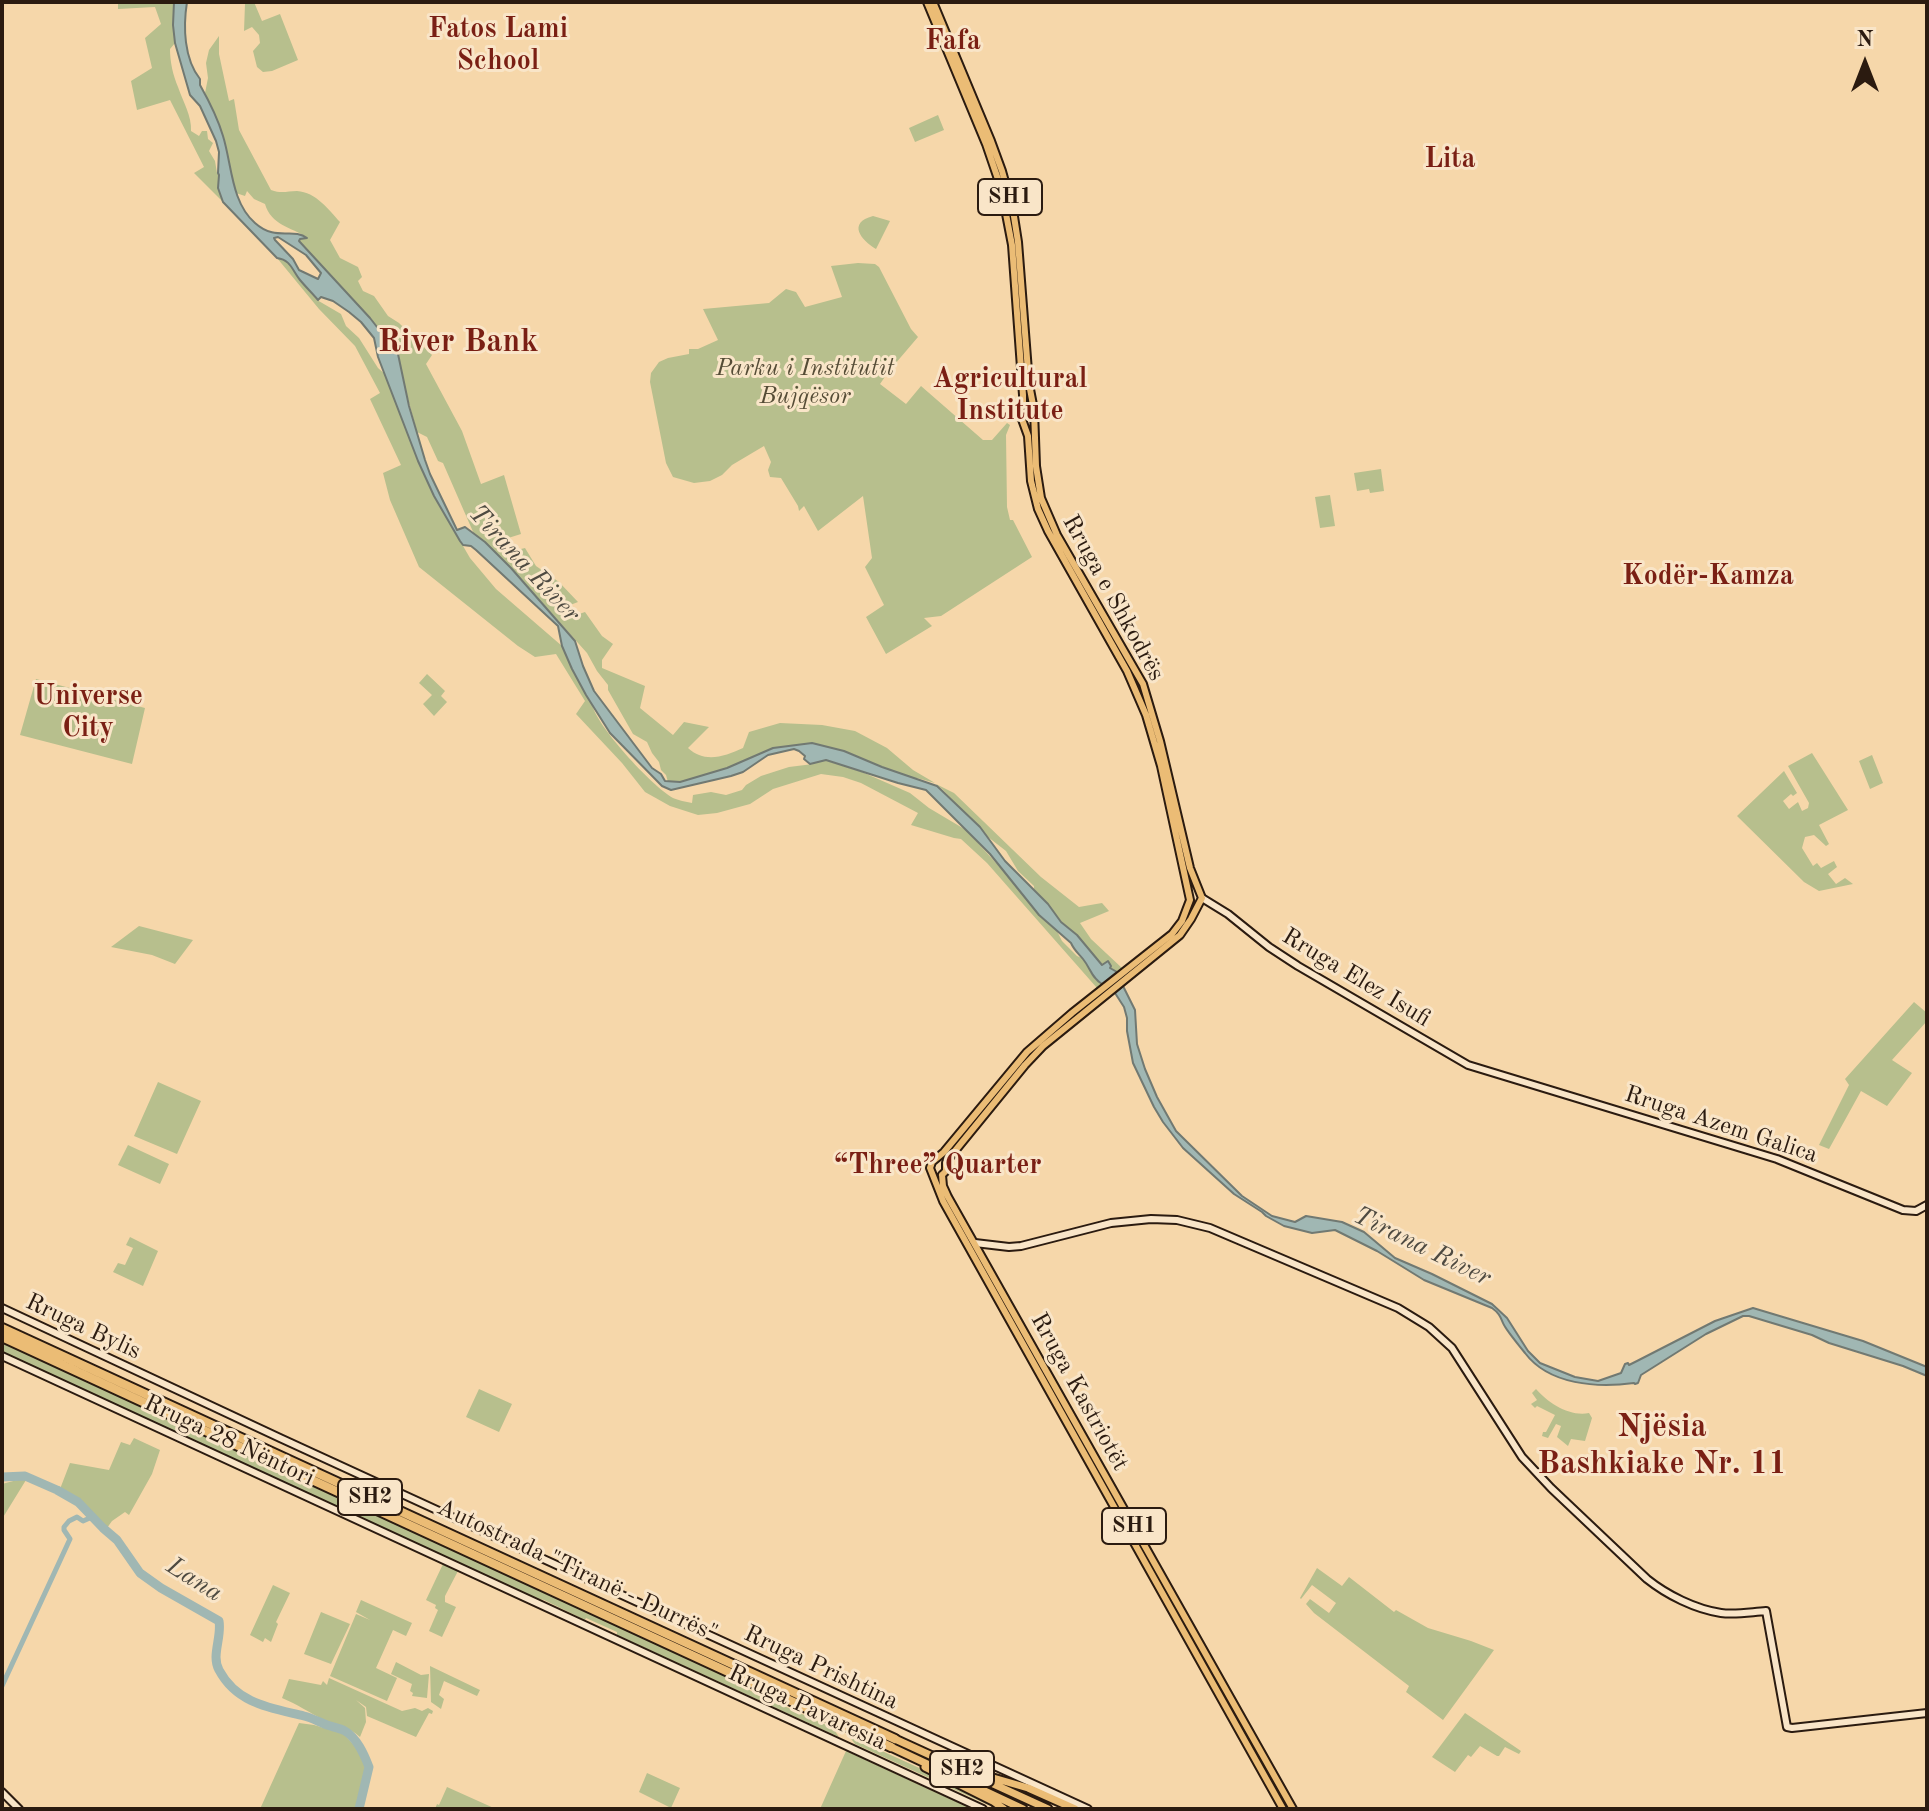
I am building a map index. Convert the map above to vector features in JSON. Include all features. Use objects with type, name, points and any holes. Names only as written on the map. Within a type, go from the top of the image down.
[{"type":"highway","name":"Autostrada \"Tiranë - Durrës\"","points":[[2,1328],[893,1743],[914,1758],[1023,1809]]},
{"type":"highway","name":"Autostrada \"Tiranë - Durrës\"","points":[[2,1337],[893,1743],[1048,1809]]},
{"type":"highway","points":[[914,1758],[930,1771],[1004,1809]]},
{"type":"highway","points":[[964,1771],[985,1774],[1028,1788],[1075,1809]]},
{"type":"main road","name":"SH1","points":[[927,2],[990,153],[1001,188],[1012,245],[1026,387],[1033,408]]},
{"type":"main road","name":"SH1","points":[[933,2],[991,141],[1009,195],[1018,242],[1026,387],[1019,409],[1021,415]]},
{"type":"main road","points":[[1021,415],[1032,415],[1033,408],[1027,403],[1023,404]]},
{"type":"main road","name":"Rruga e Shkodrës","points":[[1033,408],[1036,466],[1044,506],[1116,643],[1138,694],[1153,738],[1190,898]]},
{"type":"main road","name":"Rruga e Shkodrës","points":[[1021,415],[1028,436],[1031,481],[1038,509],[1048,531],[1143,684],[1200,898]]},
{"type":"main road","points":[[1190,898],[1195,904],[1200,898]]},
{"type":"main road","points":[[936,1159],[1027,1052],[1168,940],[1182,921],[1190,898]]},
{"type":"main road","points":[[1168,940],[1180,935],[1200,898]]},
{"type":"main road","name":"Rruga Elez Isufi","points":[[1200,898],[1228,914],[1298,966],[1463,1062],[1499,1074]]},
{"type":"main road","points":[[934,1173],[942,1175],[946,1171],[946,1163],[1034,1056],[1074,1016]]},
{"type":"main road","name":"Rruga Azem Galica","points":[[1499,1074],[1777,1159],[1903,1210],[1916,1211],[1927,1205]]},
{"type":"main road","name":"SH1","points":[[936,1159],[930,1168],[941,1198],[972,1246]]},
{"type":"main road","points":[[936,1159],[946,1163]]},
{"type":"main road","name":"SH1","points":[[942,1175],[945,1192],[964,1223],[972,1246]]},
{"type":"main road","points":[[972,1246],[1021,1246],[1111,1223],[1177,1220],[1210,1228],[1398,1308],[1429,1327],[1452,1348],[1522,1457],[1647,1579],[1661,1590],[1720,1613],[1766,1611],[1787,1727],[1927,1713]]},
{"type":"main road","name":"Rruga Kastriotët","points":[[972,1246],[1283,1809]]},
{"type":"main road","name":"Rruga Kastriotët","points":[[972,1246],[1293,1809]]},
{"type":"main road","name":"Rruga Bylis","points":[[2,1308],[148,1377]]},
{"type":"main road","name":"Rruga 28 Nëntori","points":[[2,1356],[528,1599]]},
{"type":"main road","name":"Rruga Prishtina","points":[[148,1377],[1088,1809]]},
{"type":"main road","name":"Rruga Pavaresia","points":[[528,1599],[983,1809]]},
{"type":"main road","points":[[2,1792],[19,1809]]},
{"type":"green space","points":[[118,2],[174,2],[175,43],[170,49],[173,73],[189,114],[191,131],[199,136],[202,131],[207,131],[208,139],[213,143],[209,151],[219,174],[218,188],[223,202],[194,173],[204,167],[170,100],[137,110],[131,81],[152,68],[145,38],[161,24],[155,7],[118,9]]},
{"type":"green space","points":[[254,2],[262,21],[280,14],[298,60],[272,71],[263,72],[257,67],[253,51],[260,43],[259,35],[252,27],[244,31],[245,4]]},
{"type":"green space","points":[[219,36],[219,54],[229,101],[234,99],[239,130],[271,190],[304,192],[322,202],[340,222],[330,240],[340,258],[358,267],[362,277],[358,281],[363,291],[374,296],[388,316],[432,355],[426,364],[462,431],[481,484],[504,475],[521,534],[505,539],[509,552],[525,548],[536,566],[559,582],[578,602],[565,607],[570,617],[585,612],[602,636],[613,644],[602,660],[602,668],[645,686],[640,708],[673,735],[684,722],[709,727],[688,748],[701,756],[721,756],[736,751],[743,748],[749,732],[780,723],[822,725],[855,731],[887,748],[913,770],[935,783],[916,780],[831,748],[804,744],[772,750],[699,777],[668,782],[647,742],[633,734],[608,685],[587,653],[511,568],[474,534],[443,463],[438,461],[427,437],[417,432],[398,353],[299,241],[306,237],[277,221],[265,204],[247,191],[245,196],[236,193],[223,137],[205,93],[209,50]]},
{"type":"green space","points":[[938,115],[944,130],[915,142],[909,128]]},
{"type":"green space","points":[[873,216],[890,221],[876,249],[859,232],[860,223]]},
{"type":"green space","points":[[277,258],[285,259],[293,267],[317,300],[341,314],[346,326],[359,338],[386,375],[434,496],[470,558],[496,589],[562,646],[603,725],[626,754],[664,792],[692,803],[693,795],[711,792],[726,795],[742,790],[761,776],[825,760],[910,793],[966,830],[1039,915],[1057,931],[1062,941],[1077,956],[1086,960],[1096,980],[1102,984],[1097,988],[987,863],[961,839],[911,825],[918,813],[861,783],[821,774],[773,789],[750,804],[698,815],[670,806],[645,792],[576,714],[585,701],[556,654],[535,657],[419,567],[390,500],[383,473],[401,465],[370,399],[380,393],[355,346]]},
{"type":"green space","name":"Parku i Institutit Bujqësor","points":[[858,263],[879,267],[918,337],[880,384],[906,404],[921,386],[983,440],[992,440],[1007,423],[1010,425],[1006,435],[1007,507],[1010,520],[1013,520],[1032,557],[941,616],[924,618],[932,626],[886,654],[866,617],[884,605],[865,567],[872,558],[863,496],[818,531],[804,506],[799,511],[781,478],[770,477],[768,470],[771,462],[764,446],[710,481],[694,483],[673,477],[666,463],[650,382],[651,373],[659,362],[689,354],[689,349],[698,349],[718,340],[703,309],[769,303],[786,289],[796,292],[805,307],[842,297],[831,266]]},
{"type":"green space","points":[[1381,469],[1384,491],[1357,491],[1354,473]]},
{"type":"green space","points":[[1330,495],[1335,526],[1320,528],[1315,497]]},
{"type":"green space","points":[[427,674],[445,691],[441,696],[447,702],[434,716],[423,704],[432,695],[419,683]]},
{"type":"green space","points":[[36,679],[145,708],[132,764],[20,735]]},
{"type":"green space","points":[[1812,753],[1848,810],[1819,825],[1829,844],[1826,846],[1814,835],[1805,837],[1802,848],[1813,866],[1817,863],[1821,868],[1834,861],[1837,867],[1828,874],[1836,884],[1845,878],[1853,884],[1819,891],[1804,882],[1737,816],[1784,771],[1797,793],[1783,801],[1789,809],[1798,802],[1802,811],[1808,808],[1809,803],[1788,766]]},
{"type":"green space","points":[[1872,755],[1883,783],[1870,789],[1859,761]]},
{"type":"green space","points":[[936,784],[954,793],[1041,877],[1079,907],[1102,903],[1109,911],[1080,923],[1091,939],[1122,968],[1117,972],[1102,966],[1018,871],[1006,851]]},
{"type":"green space","points":[[139,926],[193,940],[175,964],[152,955],[111,947]]},
{"type":"green space","points":[[1914,1002],[1927,1013],[1927,1021],[1892,1060],[1912,1073],[1887,1106],[1861,1091],[1829,1149],[1819,1145],[1849,1085],[1845,1079]]},
{"type":"green space","points":[[158,1082],[201,1101],[177,1154],[134,1136]]},
{"type":"green space","points":[[128,1145],[169,1164],[160,1184],[118,1165]]},
{"type":"green space","points":[[130,1237],[158,1251],[143,1286],[113,1272],[118,1263],[125,1265],[133,1248],[126,1245]]},
{"type":"green space","points":[[2,1340],[177,1421],[183,1427],[707,1666],[753,1692],[833,1728],[839,1737],[617,1635],[617,1632],[538,1599],[2,1352]]},
{"type":"green space","points":[[479,1389],[512,1404],[499,1432],[466,1417]]},
{"type":"green space","points":[[1536,1389],[1560,1408],[1574,1413],[1589,1413],[1592,1418],[1585,1441],[1571,1439],[1568,1446],[1557,1437],[1561,1426],[1556,1424],[1548,1438],[1542,1436],[1555,1415],[1531,1404],[1537,1400],[1532,1393]]},
{"type":"green space","points":[[134,1438],[160,1450],[152,1474],[129,1515],[125,1512],[107,1528],[85,1504],[60,1489],[70,1463],[109,1470],[121,1442],[130,1445]]},
{"type":"green space","points":[[26,1480],[2,1519],[2,1484]]},
{"type":"green space","points":[[443,1564],[458,1571],[445,1596],[445,1602],[456,1607],[442,1637],[429,1631],[438,1610],[436,1605],[426,1600]]},
{"type":"green space","points":[[1317,1568],[1342,1586],[1349,1577],[1394,1612],[1396,1610],[1428,1628],[1494,1650],[1443,1720],[1406,1692],[1409,1686],[1306,1604],[1310,1599],[1329,1613],[1336,1603],[1312,1585],[1300,1598]]},
{"type":"green space","points":[[273,1585],[290,1593],[276,1622],[278,1624],[271,1642],[265,1638],[263,1642],[250,1635]]},
{"type":"green space","points":[[361,1600],[412,1623],[406,1636],[393,1630],[376,1668],[397,1678],[387,1701],[330,1676],[356,1614],[370,1620],[356,1612]]},
{"type":"green space","points":[[321,1612],[350,1624],[331,1664],[304,1654]]},
{"type":"green space","points":[[396,1662],[421,1675],[429,1674],[427,1698],[412,1696],[412,1684],[391,1674]]},
{"type":"green space","points":[[430,1666],[480,1690],[477,1696],[444,1681],[439,1695],[444,1699],[441,1709],[431,1702]]},
{"type":"green space","points":[[329,1678],[402,1711],[428,1708],[433,1711],[432,1714],[429,1713],[416,1737],[367,1716],[366,1707],[356,1700],[365,1708],[366,1722],[360,1737],[282,1698],[289,1679],[321,1685],[323,1681],[327,1685]]},
{"type":"green space","points":[[1465,1713],[1521,1751],[1519,1754],[1505,1747],[1497,1756],[1480,1746],[1471,1757],[1468,1755],[1455,1772],[1432,1757]]},
{"type":"green space","points":[[299,1723],[344,1734],[359,1751],[367,1768],[357,1809],[260,1809]]},
{"type":"green space","points":[[849,1736],[959,1786],[997,1809],[855,1744]]},
{"type":"green space","points":[[846,1751],[972,1809],[820,1809]]},
{"type":"green space","points":[[647,1773],[680,1788],[671,1808],[639,1792]]},
{"type":"green space","points":[[447,1787],[496,1809],[435,1809]]},
{"type":"water","points":[[174,2],[187,2],[185,32],[188,52],[221,130],[241,205],[263,229],[307,238],[299,241],[370,318],[398,354],[425,460],[457,530],[465,527],[485,542],[575,641],[594,691],[652,768],[665,781],[680,782],[727,768],[773,748],[812,743],[844,751],[937,786],[980,827],[1005,861],[1102,965],[1108,961],[1110,968],[1117,972],[1102,984],[1098,981],[1071,943],[1039,915],[990,854],[926,790],[826,760],[810,764],[804,759],[805,756],[794,749],[768,755],[743,772],[731,776],[671,790],[662,786],[610,733],[572,669],[558,626],[476,550],[460,541],[418,461],[378,357],[374,338],[361,322],[333,301],[321,297],[318,300],[288,263],[277,258],[223,202],[218,188],[219,152],[216,141],[200,106],[190,95],[173,25]],"holes":[[[278,237],[306,255],[321,273],[318,279],[299,270],[274,238]]]},
{"type":"water","points":[[1123,986],[1135,1010],[1137,1044],[1145,1069],[1176,1131],[1242,1196],[1272,1216],[1295,1222],[1306,1216],[1342,1222],[1364,1232],[1395,1258],[1492,1304],[1507,1318],[1528,1351],[1540,1363],[1575,1377],[1598,1381],[1621,1373],[1625,1364],[1629,1365],[1715,1321],[1753,1308],[1863,1341],[1927,1367],[1927,1376],[1749,1316],[1706,1334],[1641,1375],[1635,1384],[1575,1382],[1547,1372],[1525,1353],[1492,1308],[1424,1280],[1335,1230],[1312,1233],[1284,1226],[1234,1194],[1183,1148],[1154,1107],[1133,1063],[1127,1018],[1115,993]]},
{"type":"waterway","name":"Lana","points":[[2,1477],[25,1476],[78,1502],[117,1540],[140,1573],[219,1621],[217,1665],[235,1690],[256,1703],[307,1717],[349,1734],[360,1747],[369,1767],[359,1809]]},
{"type":"waterway","points":[[2,1686],[70,1539],[64,1527],[77,1517],[83,1521],[92,1517]]},
{"type":"district","name":"Fafa","points":[[953,42]]},
{"type":"district","name":"Fatos Lami School","points":[[498,46]]},
{"type":"district","name":"Lita","points":[[1450,160]]},
{"type":"district","name":"River Bank","points":[[458,343]]},
{"type":"district","name":"Agricultural Institute","points":[[1010,396]]},
{"type":"district","name":"Kodër-Kamza","points":[[1708,577]]},
{"type":"district","name":"Universe City","points":[[88,713]]},
{"type":"district","name":"“Three” Quarter","points":[[938,1166]]},
{"type":"district","name":"Njësia Bashkiake Nr. 11","points":[[1662,1446]]},
{"type":"water label","name":"Tirana River","points":[[524,564]]},
{"type":"water label","name":"Tirana River","points":[[1422,1247]]}]
